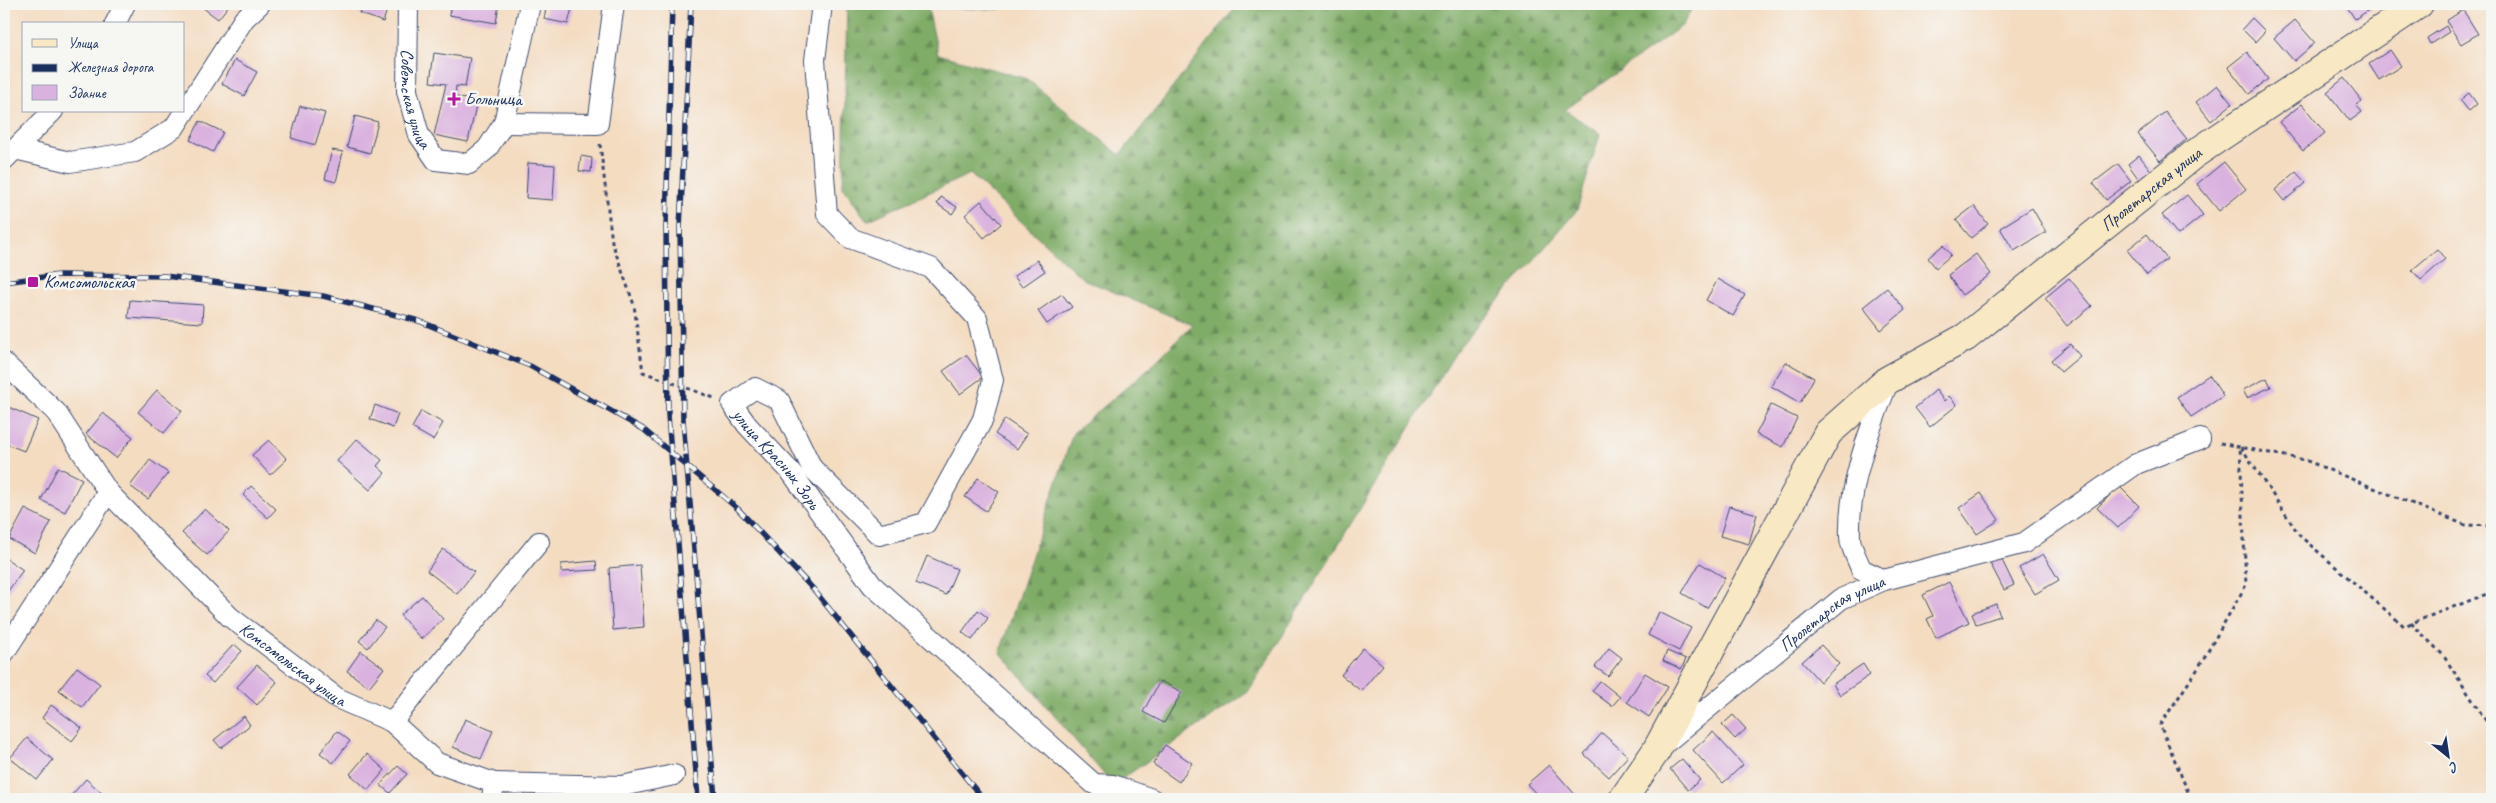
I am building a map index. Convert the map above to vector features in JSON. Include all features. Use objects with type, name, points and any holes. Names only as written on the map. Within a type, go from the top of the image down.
[{"type":"street","points":[[116,22],[125,4]]},
{"type":"street","points":[[185,111],[244,18],[260,4]]},
{"type":"street","name":"Советская улица","points":[[408,4],[407,90],[419,135],[436,160],[470,164],[487,149],[504,123],[530,4]]},
{"type":"street","points":[[504,123],[598,124],[614,4]]},
{"type":"street","name":"улица Красных Зорь","points":[[822,4],[815,60],[827,214],[850,238],[931,268],[977,318],[993,380],[983,419],[926,523],[878,535],[812,468],[779,400],[755,388],[732,404],[746,426],[791,472],[872,585],[1094,784],[1113,785],[1152,799]]},
{"type":"street","name":"Пролетарская улица","points":[[1624,799],[1656,751],[1828,432],[1888,380],[1966,337],[2193,155],[2419,4]]},
{"type":"street","points":[[9,155],[52,112]]},
{"type":"street","points":[[9,155],[70,162],[135,152],[174,128],[184,112]]},
{"type":"street","name":"Комсомольская улица","points":[[4,363],[56,412],[108,492],[230,617],[336,698],[392,722],[437,764],[493,791],[622,786],[674,775]]},
{"type":"street","name":"Пролетарская улица","points":[[1884,580],[1861,569],[1850,539],[1854,490],[1869,432],[1888,380]]},
{"type":"street","points":[[1884,580],[2024,542],[2136,464],[2200,439]]},
{"type":"street","points":[[4,653],[108,492]]},
{"type":"street","points":[[392,722],[539,542]]},
{"type":"street","name":"Пролетарская улица","points":[[1656,751],[1842,599],[1884,580]]},
{"type":"path","points":[[598,124],[612,242],[634,305],[643,372],[732,404]]},
{"type":"path","points":[[2200,439],[2305,460],[2466,525],[2492,526]]},
{"type":"path","points":[[2240,447],[2300,536],[2404,626],[2492,592]]},
{"type":"path","points":[[2191,799],[2160,725],[2197,670],[2246,585],[2240,447]]},
{"type":"path","points":[[2411,623],[2443,656],[2492,730]]},
{"type":"green space","points":[[847,4],[1003,4],[1000,9],[928,8],[938,54],[1027,79],[1120,155],[1238,4],[1354,4],[1362,8],[1363,4],[1694,4],[1683,25],[1565,110],[1600,134],[1577,210],[1459,347],[1248,692],[1113,785],[1000,652],[1073,433],[1149,368],[1192,325],[1083,279],[970,174],[867,221],[843,187]]},
{"type":"building","points":[[198,4],[230,4],[218,19]]},
{"type":"building","points":[[363,4],[379,4],[388,7],[383,22],[359,13]]},
{"type":"building","points":[[451,4],[499,4],[496,23],[449,15]]},
{"type":"building","points":[[547,4],[573,4],[568,24],[544,19]]},
{"type":"building","points":[[2345,4],[2378,4],[2355,19]]},
{"type":"building","points":[[2463,10],[2478,34],[2461,44],[2446,21]]},
{"type":"building","points":[[2252,18],[2265,31],[2255,42],[2242,29]]},
{"type":"building","points":[[2295,20],[2315,43],[2294,61],[2274,38]]},
{"type":"building","points":[[2446,26],[2449,32],[2430,44],[2427,38]]},
{"type":"building","points":[[2390,50],[2401,66],[2379,80],[2369,64]]},
{"type":"building","points":[[2247,52],[2268,79],[2249,94],[2228,67]]},
{"type":"building","name":"Больница","points":[[434,53],[470,58],[465,87],[456,86],[455,97],[477,101],[468,142],[434,135],[446,84],[430,82]]},
{"type":"building","points":[[235,60],[257,72],[244,96],[222,84]]},
{"type":"building","points":[[2344,78],[2362,101],[2356,105],[2362,112],[2350,121],[2327,92]]},
{"type":"building","points":[[2217,85],[2232,104],[2211,121],[2196,102]]},
{"type":"building","points":[[2469,93],[2477,104],[2469,111],[2460,100]]},
{"type":"building","points":[[2302,104],[2325,133],[2303,151],[2279,122]]},
{"type":"building","points":[[300,106],[325,113],[315,145],[291,138]]},
{"type":"building","points":[[2165,112],[2187,139],[2160,161],[2138,134]]},
{"type":"building","points":[[355,116],[378,122],[370,153],[347,147]]},
{"type":"building","points":[[200,121],[223,132],[213,152],[190,140]]},
{"type":"building","points":[[332,150],[343,152],[336,182],[325,179]]},
{"type":"building","points":[[2139,155],[2152,172],[2140,181],[2128,164]]},
{"type":"building","points":[[581,156],[592,158],[591,172],[579,171]]},
{"type":"building","points":[[2224,162],[2246,189],[2219,211],[2197,184]]},
{"type":"building","points":[[528,163],[555,165],[553,200],[526,198]]},
{"type":"building","points":[[2118,164],[2131,181],[2106,200],[2093,183]]},
{"type":"building","points":[[2296,172],[2306,183],[2284,201],[2275,190]]},
{"type":"building","points":[[2187,195],[2203,215],[2178,235],[2162,215]]},
{"type":"building","points":[[941,197],[957,207],[952,214],[937,204]]},
{"type":"building","points":[[981,201],[1001,224],[984,238],[965,215]]},
{"type":"building","points":[[1974,206],[1988,224],[1971,238],[1956,220]]},
{"type":"building","points":[[2032,208],[2046,232],[2014,251],[2000,228]]},
{"type":"building","points":[[2147,234],[2167,259],[2147,275],[2127,250]]},
{"type":"building","points":[[1943,245],[1951,255],[1936,268],[1928,258]]},
{"type":"building","points":[[2437,249],[2445,259],[2421,280],[2412,270]]},
{"type":"building","points":[[1976,254],[1991,274],[1962,295],[1948,275]]},
{"type":"building","points":[[1037,260],[1045,271],[1022,287],[1014,276]]},
{"type":"building","points":[[2069,278],[2092,306],[2067,326],[2045,298]]},
{"type":"building","points":[[1718,279],[1745,295],[1733,316],[1706,300]]},
{"type":"building","points":[[1887,288],[1905,310],[1881,330],[1863,307]]},
{"type":"building","points":[[1062,294],[1072,307],[1047,324],[1038,311]]},
{"type":"building","points":[[130,300],[203,305],[202,323],[128,318]]},
{"type":"building","points":[[2070,344],[2080,356],[2061,372],[2051,360]]},
{"type":"building","points":[[966,355],[983,377],[960,394],[943,371]]},
{"type":"building","points":[[1786,362],[1814,378],[1800,403],[1771,386]]},
{"type":"building","points":[[2209,375],[2223,396],[2191,417],[2177,397]]},
{"type":"building","points":[[2267,378],[2271,387],[2247,398],[2243,390]]},
{"type":"building","points":[[157,390],[182,411],[164,433],[138,412]]},
{"type":"building","points":[[1936,390],[1944,401],[1949,396],[1957,405],[1930,427],[1915,408]]},
{"type":"building","points":[[4,405],[38,420],[24,451],[4,443]]},
{"type":"building","points":[[375,405],[398,414],[393,428],[370,419]]},
{"type":"building","points":[[1771,405],[1797,418],[1783,447],[1756,434]]},
{"type":"building","points":[[421,411],[443,423],[433,440],[412,428]]},
{"type":"building","points":[[103,413],[133,437],[116,458],[86,434]]},
{"type":"building","points":[[1005,419],[1027,434],[1017,449],[995,434]]},
{"type":"building","points":[[357,439],[382,460],[377,466],[385,473],[370,490],[337,461]]},
{"type":"building","points":[[269,440],[287,459],[270,475],[252,455]]},
{"type":"building","points":[[150,460],[168,473],[148,499],[130,486]]},
{"type":"building","points":[[58,467],[82,479],[65,512],[41,500]]},
{"type":"building","points":[[978,478],[999,492],[986,511],[965,497]]},
{"type":"building","points":[[251,486],[276,509],[268,518],[243,495]]},
{"type":"building","points":[[2119,486],[2139,506],[2118,528],[2097,508]]},
{"type":"building","points":[[1981,493],[1999,520],[1977,534],[1959,508]]},
{"type":"building","points":[[1729,506],[1757,514],[1749,544],[1720,536]]},
{"type":"building","points":[[25,509],[51,522],[35,553],[9,539]]},
{"type":"building","points":[[205,509],[229,531],[207,555],[182,533]]},
{"type":"building","points":[[443,549],[474,572],[457,594],[427,571]]},
{"type":"building","points":[[2043,554],[2059,580],[2035,594],[2019,568]]},
{"type":"building","points":[[927,556],[957,569],[946,595],[916,583]]},
{"type":"building","points":[[2000,556],[2014,585],[2004,590],[1989,561]]},
{"type":"building","points":[[4,557],[23,570],[8,591],[4,589]]},
{"type":"building","points":[[596,561],[597,570],[561,572],[561,564]]},
{"type":"building","points":[[1700,563],[1725,578],[1707,608],[1682,593]]},
{"type":"building","points":[[640,565],[644,627],[613,630],[609,568]]},
{"type":"building","points":[[1949,582],[1969,622],[1936,638],[1927,619],[1933,616],[1923,595]]},
{"type":"building","points":[[422,596],[443,619],[421,639],[400,615]]},
{"type":"building","points":[[1996,604],[2000,616],[1976,624],[1972,613]]},
{"type":"building","points":[[978,610],[988,618],[972,640],[962,632]]},
{"type":"building","points":[[1659,612],[1691,628],[1679,651],[1648,635]]},
{"type":"building","points":[[376,620],[385,627],[368,648],[359,641]]},
{"type":"building","points":[[234,644],[242,651],[213,683],[205,676]]},
{"type":"building","points":[[1821,645],[1839,664],[1820,682],[1802,662]]},
{"type":"building","points":[[1363,648],[1383,665],[1361,691],[1341,675]]},
{"type":"building","points":[[1609,648],[1622,658],[1608,676],[1595,667]]},
{"type":"building","points":[[361,651],[384,668],[369,687],[347,671]]},
{"type":"building","points":[[1667,651],[1686,659],[1681,669],[1663,661]]},
{"type":"building","points":[[1863,664],[1870,675],[1840,695],[1833,684]]},
{"type":"building","points":[[257,665],[277,682],[257,705],[237,687]]},
{"type":"building","points":[[77,667],[100,684],[82,707],[59,690]]},
{"type":"building","points":[[1645,673],[1668,687],[1649,717],[1627,702]]},
{"type":"building","points":[[1160,681],[1182,692],[1164,723],[1143,712]]},
{"type":"building","points":[[1600,681],[1620,697],[1612,706],[1592,691]]},
{"type":"building","points":[[51,705],[82,728],[72,741],[42,718]]},
{"type":"building","points":[[1733,715],[1746,729],[1735,739],[1722,725]]},
{"type":"building","points":[[244,716],[250,725],[221,748],[214,740]]},
{"type":"building","points":[[465,719],[493,731],[481,759],[453,747]]},
{"type":"building","points":[[337,731],[350,741],[333,763],[320,753]]},
{"type":"building","points":[[1713,732],[1743,765],[1723,783],[1693,750]]},
{"type":"building","points":[[1602,733],[1628,756],[1609,777],[1584,754]]},
{"type":"building","points":[[27,738],[53,760],[37,780],[10,758]]},
{"type":"building","points":[[1165,745],[1192,763],[1179,782],[1153,764]]},
{"type":"building","points":[[367,754],[385,770],[368,790],[350,774]]},
{"type":"building","points":[[1682,759],[1700,780],[1688,790],[1670,769]]},
{"type":"building","points":[[1549,765],[1579,799],[1541,799],[1527,784]]},
{"type":"building","points":[[398,766],[407,774],[390,793],[380,785]]},
{"type":"building","points":[[86,779],[103,794],[97,799],[68,799]]},
{"type":"railway","points":[[672,4],[666,227],[668,415],[698,799]]},
{"type":"railway","points":[[691,4],[680,228],[683,420],[715,799]]},
{"type":"railway","points":[[4,282],[59,275],[165,276],[323,296],[419,321],[530,366],[643,429],[738,509],[814,590],[983,799]]},
{"type":"place","name":"Больница","points":[[454,99]]},
{"type":"place","name":"Комсомольская","points":[[33,282]]}]
